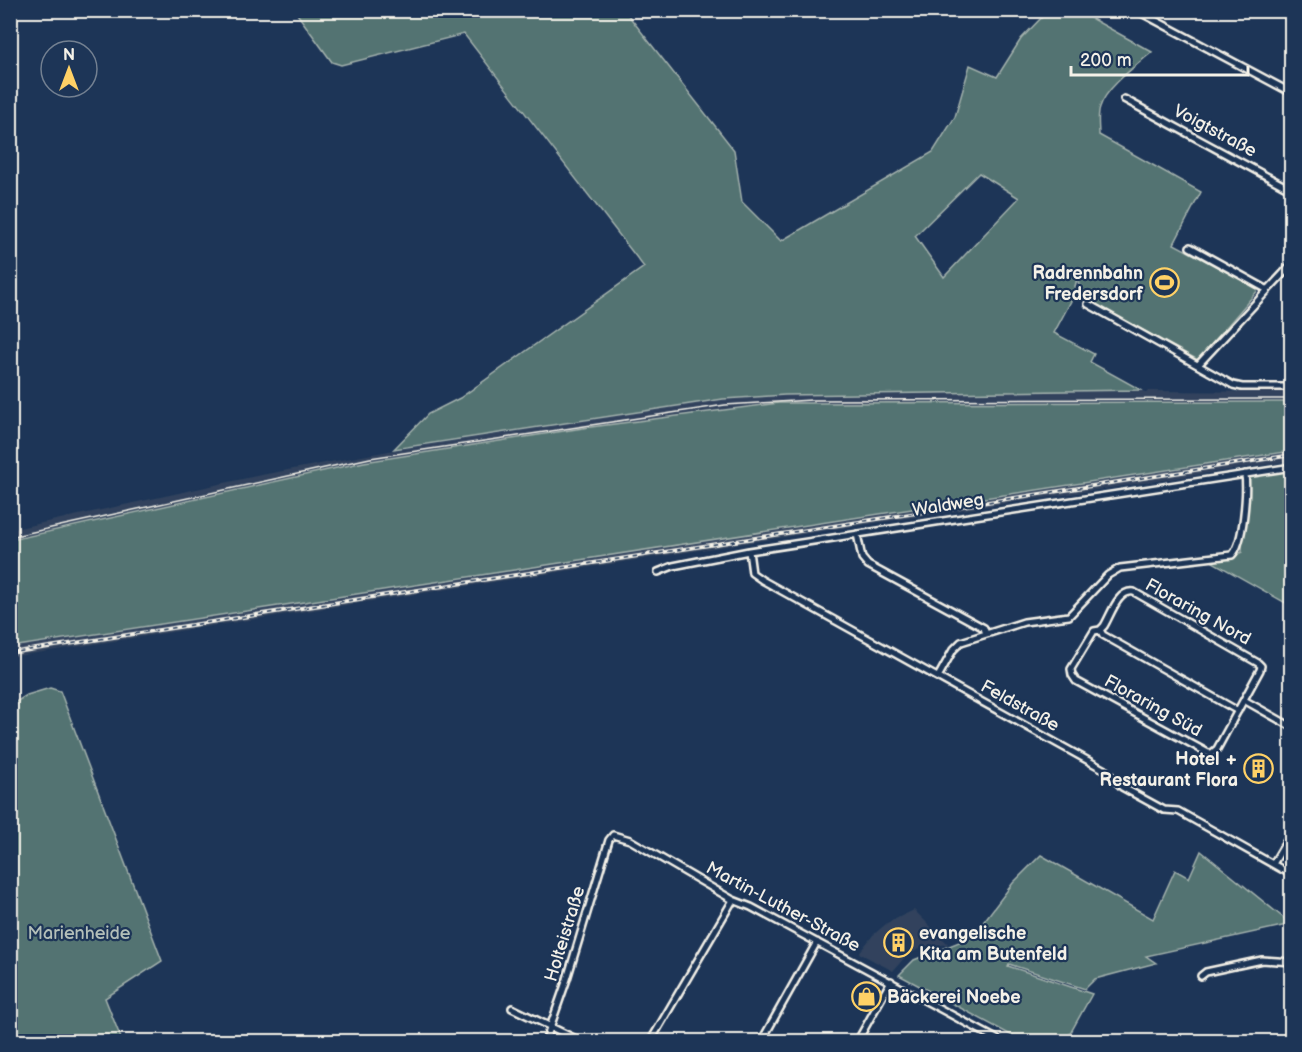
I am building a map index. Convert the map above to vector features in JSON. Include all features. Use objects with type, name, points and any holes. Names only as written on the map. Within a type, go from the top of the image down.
[{"type":"street","points":[[1136,10],[1292,93]]},
{"type":"street","name":"Voigtstraße","points":[[1124,99],[1292,190]]},
{"type":"street","points":[[1190,247],[1268,290]]},
{"type":"street","points":[[1198,365],[1292,264]]},
{"type":"street","points":[[1088,304],[1233,385],[1292,387]]},
{"type":"street","name":"Waldweg","points":[[658,572],[749,552],[857,534],[1292,467]]},
{"type":"street","points":[[938,677],[956,646],[967,639],[1024,622],[1070,615],[1108,575],[1120,568],[1232,555],[1239,544],[1245,502],[1245,474]]},
{"type":"street","points":[[857,534],[862,558],[868,565],[984,628],[986,634]]},
{"type":"street","name":"Feldstraße","points":[[749,552],[754,576],[1105,770],[1122,787],[1164,810],[1178,812],[1292,875]]},
{"type":"street","name":"Floraring Nord","points":[[1097,630],[1104,626],[1122,594],[1128,591],[1134,592],[1258,663],[1261,666],[1260,670],[1244,700]]},
{"type":"street","points":[[1097,630],[1238,711]]},
{"type":"street","name":"Floraring Süd","points":[[1097,630],[1071,669],[1076,681],[1208,753],[1217,749],[1244,700]]},
{"type":"street","points":[[1244,700],[1292,728]]},
{"type":"street","points":[[1273,864],[1292,832]]},
{"type":"street","name":"Martin-Luther-Straße","points":[[613,835],[630,840],[733,900],[752,907],[1002,1041]]},
{"type":"street","name":"Holteistraße","points":[[545,1041],[588,915],[609,840],[613,835]]},
{"type":"street","points":[[650,1041],[733,900]]},
{"type":"street","points":[[760,1041],[817,942]]},
{"type":"street","points":[[1201,976],[1206,972],[1256,961],[1292,962]]},
{"type":"street","points":[[857,1041],[891,981]]},
{"type":"street","points":[[512,1008],[582,1041]]},
{"type":"street","points":[[985,1041],[990,1035]]},
{"type":"shaded area","points":[[1141,390],[1147,393],[1149,391],[1291,392],[1291,402],[779,403],[583,428],[364,462],[11,540],[10,530],[256,476],[394,450],[723,399],[785,395]]},
{"type":"shaded area","points":[[1291,451],[1291,461],[11,657],[11,647]]},
{"type":"shaded area","points":[[914,910],[948,944],[922,948],[913,952],[906,956],[893,971],[859,953],[873,935],[887,923]]},
{"type":"green space","points":[[295,11],[625,11],[734,150],[742,202],[781,241],[933,152],[955,117],[970,65],[997,77],[1021,39],[1046,11],[1078,11],[1152,52],[1123,77],[1103,99],[1099,114],[1099,135],[1201,192],[1174,244],[1259,289],[1198,360],[1084,298],[1077,279],[1071,301],[1054,333],[1094,354],[1090,362],[1141,390],[785,395],[723,399],[394,449],[428,414],[460,398],[644,267],[464,34],[341,65],[332,62]],"holes":[[[979,173],[1019,198],[944,277],[915,236]]]},
{"type":"green space","points":[[1291,402],[1291,451],[11,647],[11,540],[364,462],[583,428],[779,403]]},
{"type":"green space","points":[[1291,470],[1291,606],[1211,561],[1230,558],[1242,552],[1246,475]]},
{"type":"green space","name":"Marienheide","points":[[50,688],[60,691],[162,961],[105,998],[122,1041],[11,1041],[11,705],[27,695]]},
{"type":"green space","points":[[1201,851],[1291,924],[1146,956],[1156,963],[1095,979],[1085,989],[1009,964],[1008,966],[1092,994],[1066,1041],[1022,1041],[899,975],[914,960],[972,937],[1013,883],[1041,855],[1153,919],[1175,870],[1189,878]]},
{"type":"tram line","points":[[10,537],[370,458],[725,405],[812,400],[1292,399]]},
{"type":"railway","points":[[10,653],[1292,455]]},
{"type":"place","name":"Radrennbahn Fredersdorf","points":[[1164,283]]},
{"type":"place","name":"Hotel + Restaurant Flora","points":[[1259,769]]},
{"type":"place","name":"evangelische Kita am Butenfeld","points":[[898,943]]},
{"type":"place","name":"Bäckerei Noebe","points":[[866,997]]}]
